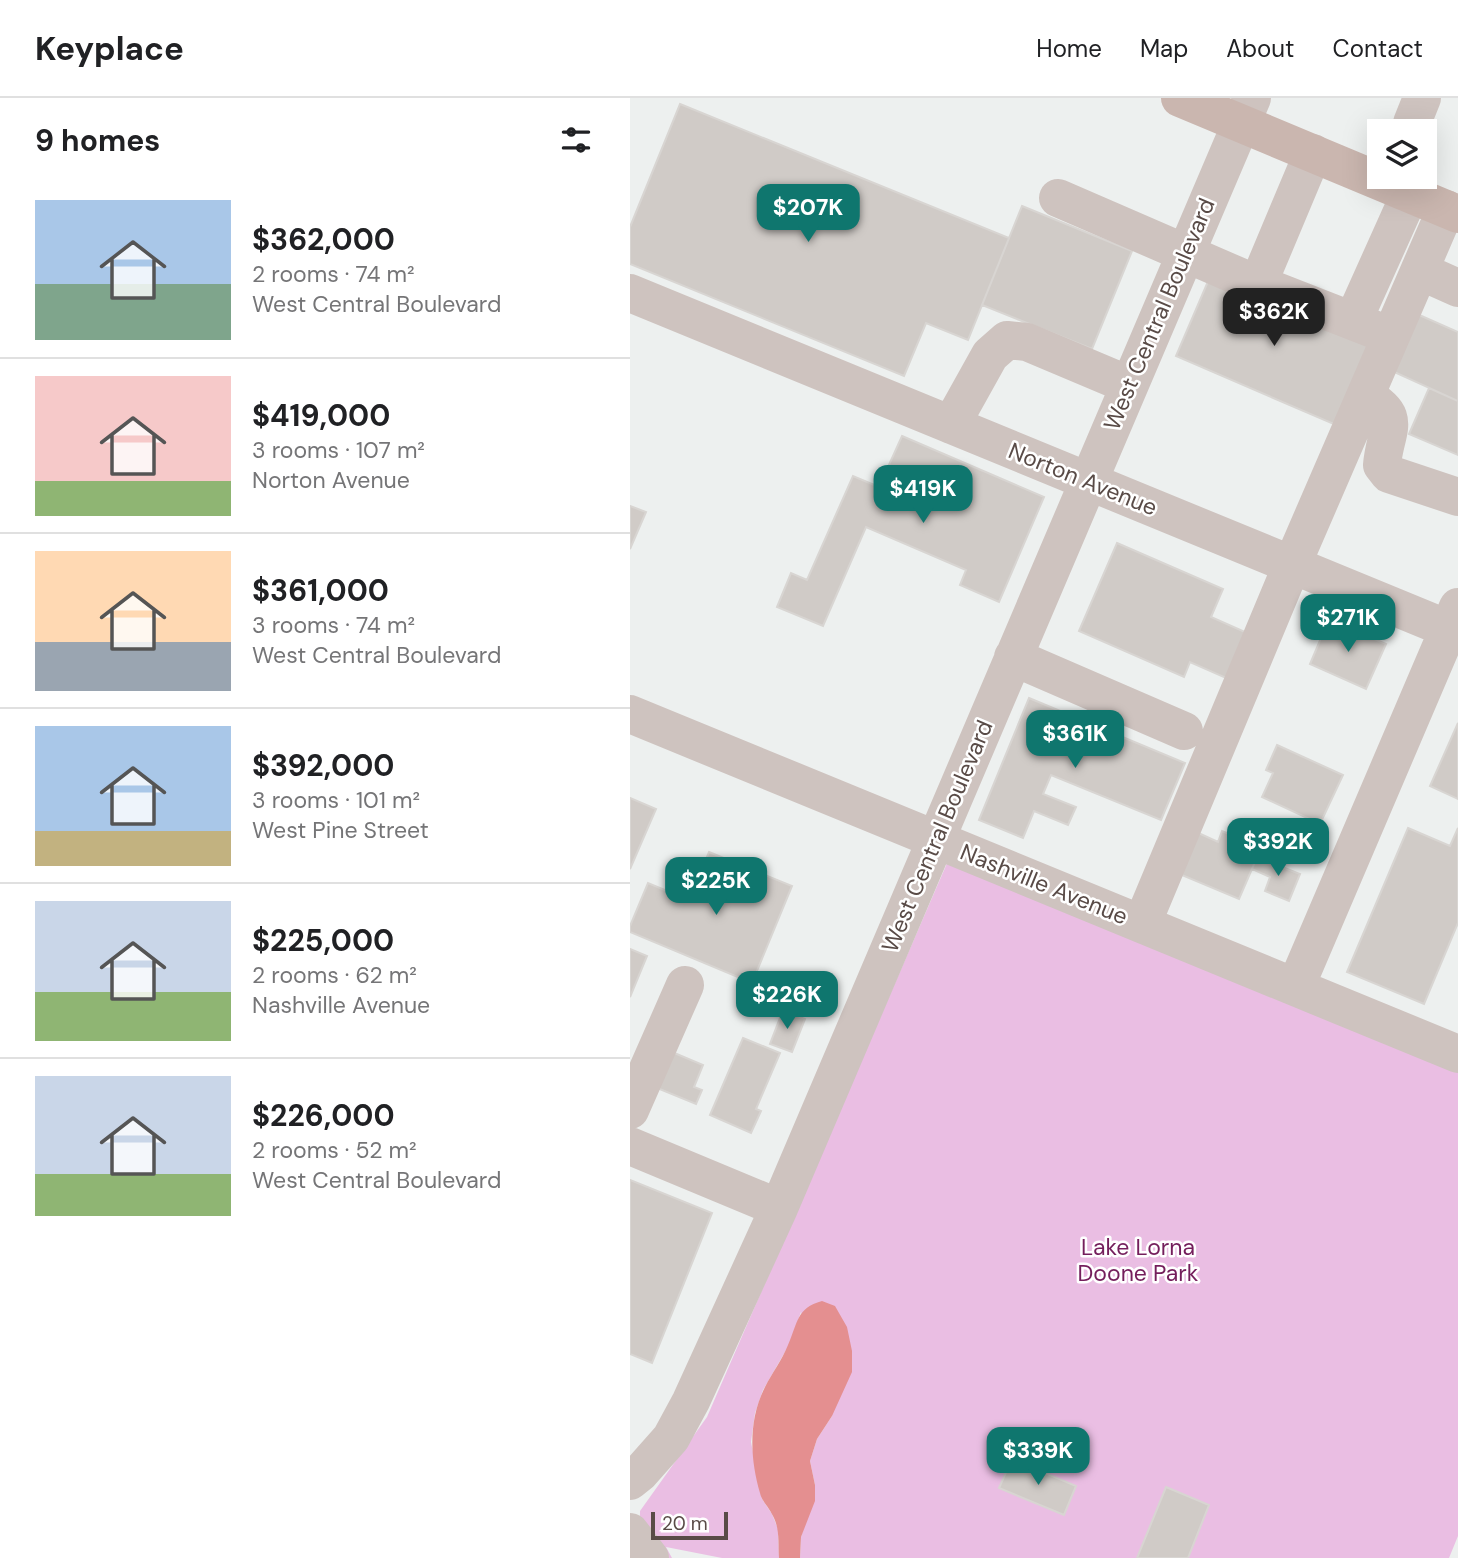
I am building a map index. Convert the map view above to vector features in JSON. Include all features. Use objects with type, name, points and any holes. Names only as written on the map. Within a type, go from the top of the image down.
[{"type":"main road","points":[[1180,98],[1247,111],[1313,153],[1452,211]]},
{"type":"street","name":"West Central Boulevard","points":[[630,1481],[640,1474],[671,1438],[691,1401],[779,1208],[1247,111]]},
{"type":"street","points":[[1258,284],[1313,153]]},
{"type":"street","points":[[1353,321],[1410,194]]},
{"type":"street","points":[[1058,198],[1185,254],[1391,336]]},
{"type":"street","points":[[1142,924],[1391,336],[1420,271],[1452,211]]},
{"type":"street","points":[[1420,271],[1458,288]]},
{"type":"street","name":"Norton Avenue","points":[[630,293],[1292,565],[1455,623]]},
{"type":"street","points":[[951,425],[990,355],[1007,340],[1027,342],[1129,384]]},
{"type":"street","points":[[1365,396],[1383,406],[1391,421],[1382,465],[1389,474],[1458,497]]},
{"type":"street","points":[[1296,986],[1455,623]]},
{"type":"street","points":[[1013,657],[1184,731]]},
{"type":"street","name":"Nashville Avenue","points":[[630,714],[1458,1054]]},
{"type":"street","points":[[630,1110],[685,985]]},
{"type":"street","points":[[630,1146],[779,1208]]},
{"type":"street","points":[[630,1532],[650,1558]]},
{"type":"green space","name":"Lake Lorna Doone Park","points":[[948,861],[1458,1069],[1458,1536],[1449,1558],[800,1558],[801,1537],[815,1485],[810,1461],[817,1439],[832,1416],[801,1312],[789,1345],[763,1390],[755,1413],[751,1442],[762,1499],[778,1529],[779,1558],[722,1558],[666,1547],[672,1558],[663,1558],[640,1530],[640,1511],[707,1417]]},
{"type":"shaded area","points":[[822,1301],[835,1306],[847,1327],[852,1351],[852,1372],[832,1416],[817,1439],[810,1461],[815,1501],[801,1537],[800,1558],[779,1558],[777,1526],[761,1496],[757,1480],[753,1426],[759,1400],[786,1351],[799,1317],[807,1308]]},
{"type":"building","points":[[680,104],[1009,238],[968,340],[926,323],[904,376],[630,264],[630,227]]},
{"type":"building","points":[[1022,206],[1132,251],[1092,349],[982,305]]},
{"type":"building","points":[[1212,272],[1372,341],[1336,425],[1176,356]]},
{"type":"building","points":[[1417,314],[1458,332],[1458,401],[1392,371]]},
{"type":"building","points":[[1429,388],[1458,401],[1458,455],[1409,434]]},
{"type":"building","points":[[902,436],[1044,497],[999,602],[960,585],[966,570],[866,527],[823,626],[777,607],[791,573],[807,580],[853,476],[879,487]]},
{"type":"building","points":[[630,506],[646,512],[630,549]]},
{"type":"building","points":[[1117,543],[1223,589],[1211,617],[1245,632],[1226,678],[1190,662],[1184,677],[1079,631]]},
{"type":"building","points":[[1329,619],[1386,644],[1366,689],[1310,664]]},
{"type":"building","points":[[1029,698],[1185,763],[1161,820],[1051,775],[1043,794],[1076,807],[1068,825],[1034,811],[1023,838],[979,820]]},
{"type":"building","points":[[1458,723],[1458,799],[1430,786]]},
{"type":"building","points":[[1277,745],[1343,775],[1320,824],[1262,797],[1273,773],[1266,770]]},
{"type":"building","points":[[630,798],[656,809],[630,869]]},
{"type":"building","points":[[1408,828],[1450,846],[1458,828],[1458,923],[1424,1004],[1347,972]]},
{"type":"building","points":[[1194,831],[1218,842],[1222,831],[1242,839],[1246,831],[1265,839],[1239,899],[1177,873]]},
{"type":"building","points":[[709,852],[792,886],[752,983],[630,932],[648,883],[689,900]]},
{"type":"building","points":[[1257,857],[1300,874],[1289,901],[1265,891],[1270,877],[1252,869]]},
{"type":"building","points":[[630,949],[647,956],[630,997]]},
{"type":"building","points":[[783,1010],[805,1019],[792,1052],[770,1044]]},
{"type":"building","points":[[743,1038],[780,1053],[756,1109],[761,1111],[751,1133],[710,1115]]},
{"type":"building","points":[[672,1052],[703,1065],[694,1087],[702,1090],[696,1104],[657,1088]]},
{"type":"building","points":[[630,1180],[712,1213],[652,1363],[630,1354]]},
{"type":"building","points":[[1012,1459],[1076,1486],[1064,1515],[999,1488]]},
{"type":"building","points":[[1166,1487],[1209,1505],[1188,1558],[1137,1558]]}]
